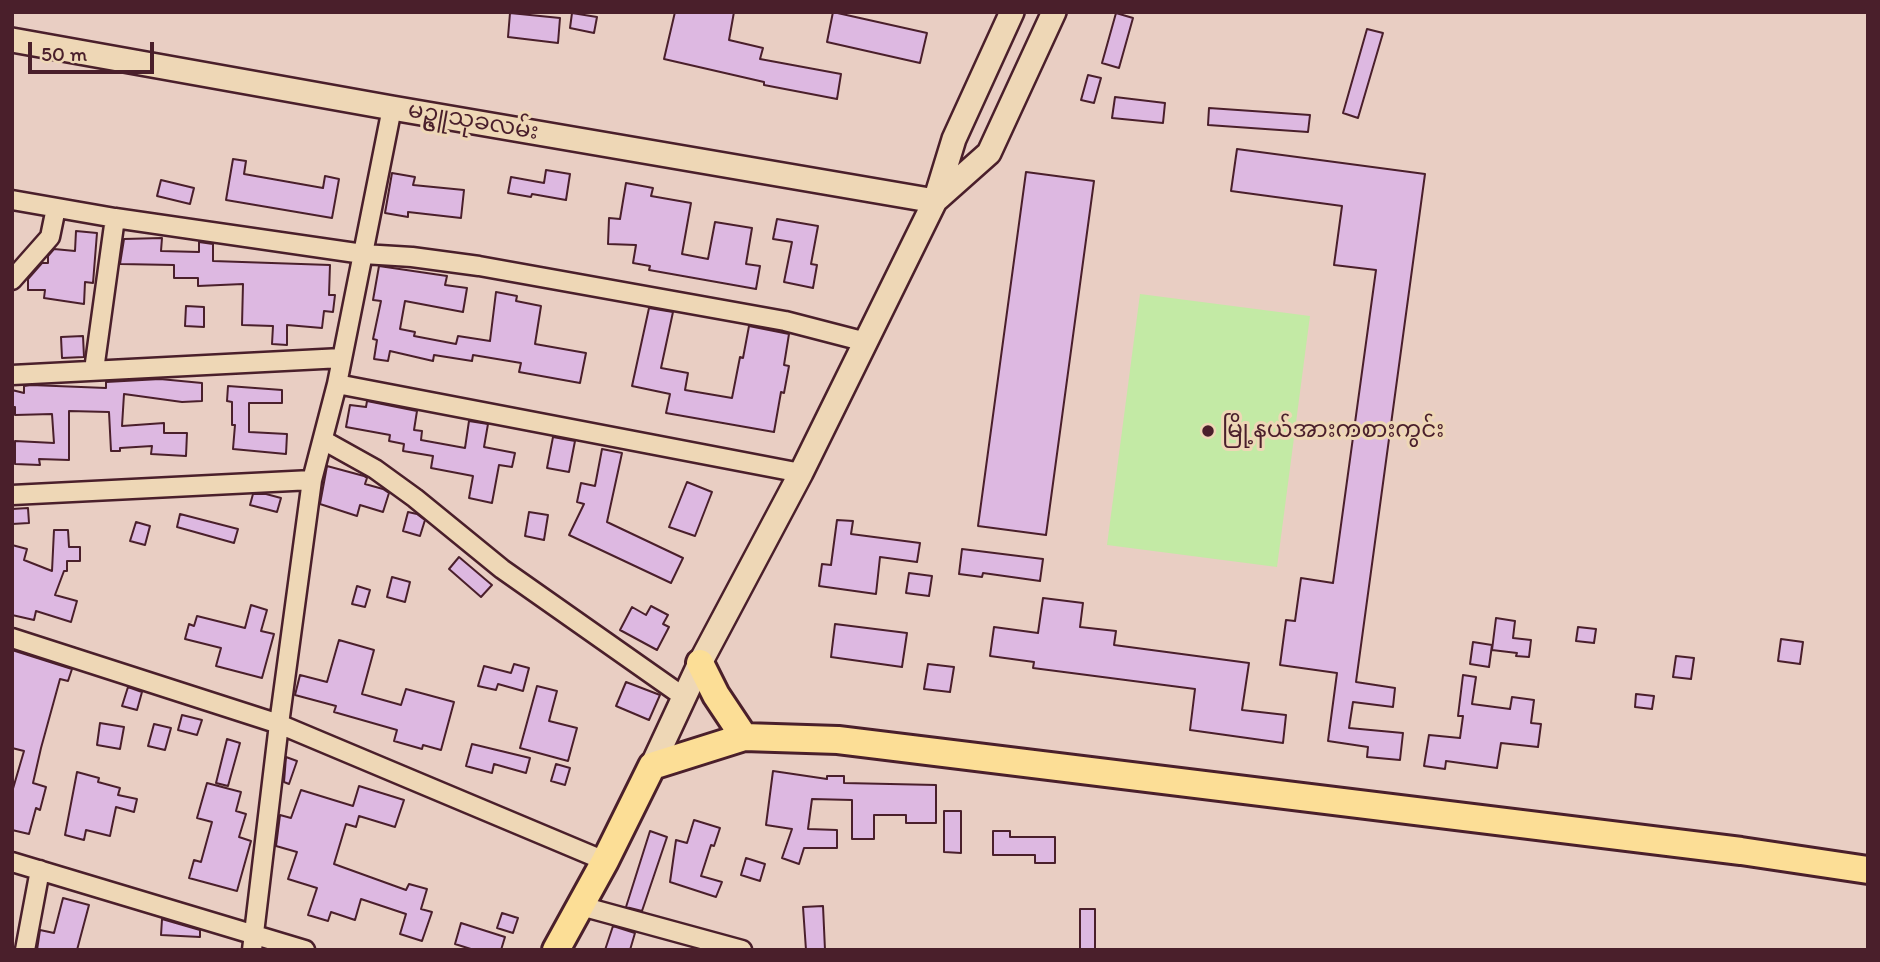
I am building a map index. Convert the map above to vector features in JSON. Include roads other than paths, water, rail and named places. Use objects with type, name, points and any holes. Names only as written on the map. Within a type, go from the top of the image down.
[{"type":"main road","points":[[701,663],[716,695],[744,737]]},
{"type":"main road","points":[[556,950],[605,861],[652,766],[744,737],[838,740],[1727,849],[1868,870]]},
{"type":"street","points":[[652,766],[701,663],[801,473],[935,201],[954,139],[1012,12]]},
{"type":"street","points":[[935,201],[989,153],[1054,12]]},
{"type":"street","name":"မဥ္ဇူသုခလမ်း","points":[[12,40],[935,201]]},
{"type":"street","points":[[253,941],[312,481],[337,384],[392,108]]},
{"type":"street","points":[[12,200],[115,218],[363,254],[479,266],[785,321],[866,342]]},
{"type":"street","points":[[12,280],[50,237],[56,208]]},
{"type":"street","points":[[94,370],[115,218]]},
{"type":"street","points":[[12,375],[342,358]]},
{"type":"street","points":[[337,384],[801,473]]},
{"type":"street","points":[[323,440],[375,469],[502,569],[684,698]]},
{"type":"street","points":[[12,495],[312,481]]},
{"type":"street","points":[[12,638],[279,724],[605,861]]},
{"type":"street","points":[[12,862],[253,941],[306,950]]},
{"type":"street","points":[[25,950],[40,870]]},
{"type":"street","points":[[580,906],[742,950]]},
{"type":"place","name":"မြို့နယ်အားကစားကွင်း","points":[[1208,431]]}]
